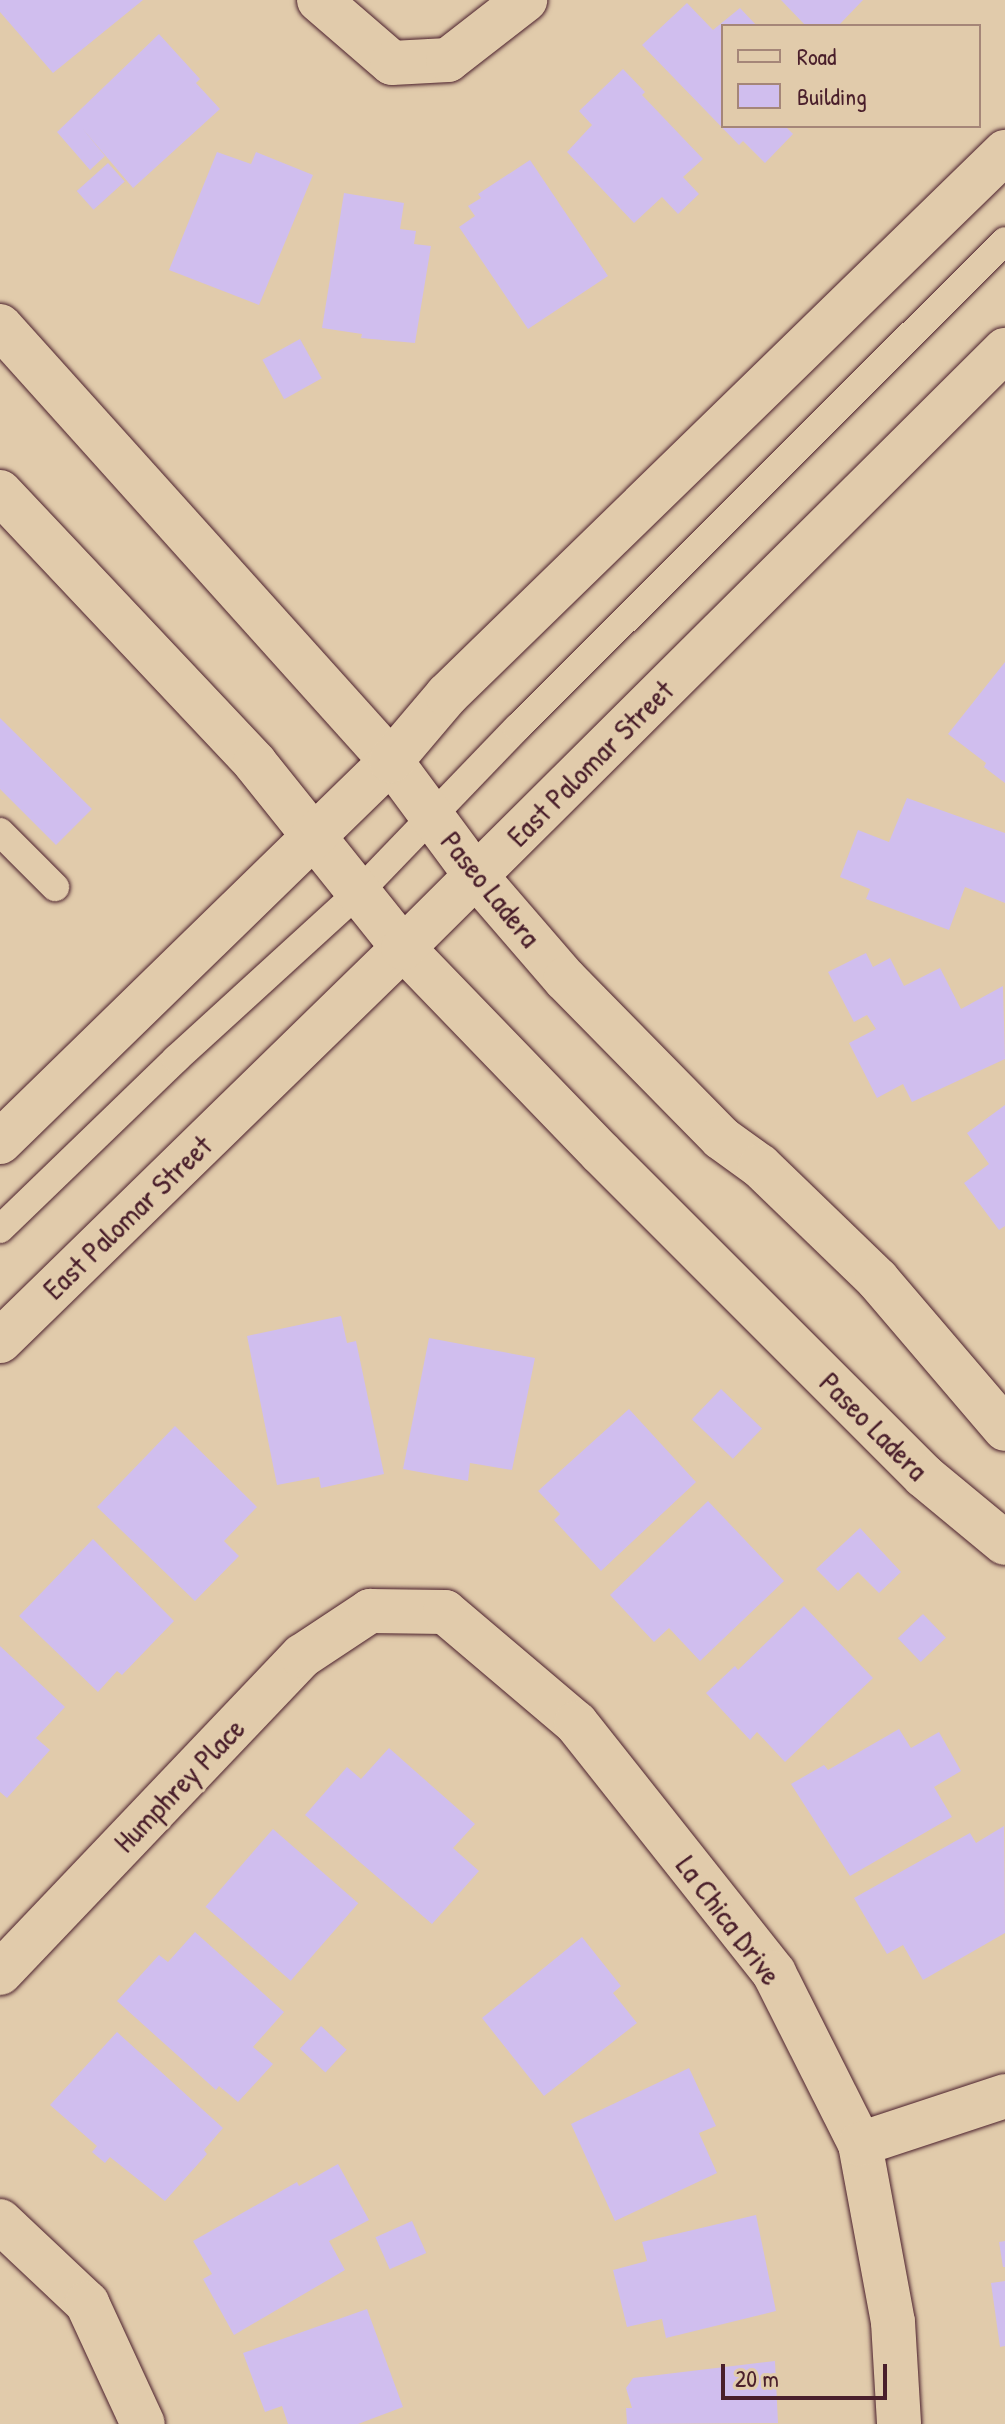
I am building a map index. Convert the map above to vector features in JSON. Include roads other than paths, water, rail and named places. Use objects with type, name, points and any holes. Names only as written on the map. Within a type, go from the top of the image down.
[{"type":"main road","points":[[319,0],[392,63],[448,60],[525,0]]},
{"type":"main road","points":[[0,1142],[391,761],[447,695],[1005,152]]},
{"type":"main road","name":"Paseo Ladera","points":[[0,326],[391,761],[476,876],[565,979],[721,1138],[760,1166],[877,1279],[1005,1429]]},
{"type":"main road","name":"East Palomar Street","points":[[0,1341],[403,948],[1005,350]]},
{"type":"main road","name":"Paseo Ladera","points":[[0,492],[255,763],[403,948],[612,1164],[924,1476],[1005,1543]]},
{"type":"main road","name":"Humphrey Place","points":[[0,1973],[302,1656],[370,1611]]},
{"type":"main road","name":"La Chica Drive","points":[[370,1611],[445,1612],[576,1723],[774,1973],[860,2144],[893,2322],[899,2424]]},
{"type":"main road","points":[[860,2144],[1005,2096]]},
{"type":"main road","points":[[0,2221],[87,2303],[143,2424]]},
{"type":"lane","points":[[0,1229],[176,1059],[359,892],[1005,241]]},
{"type":"lane","points":[[0,832],[55,887]]}]
